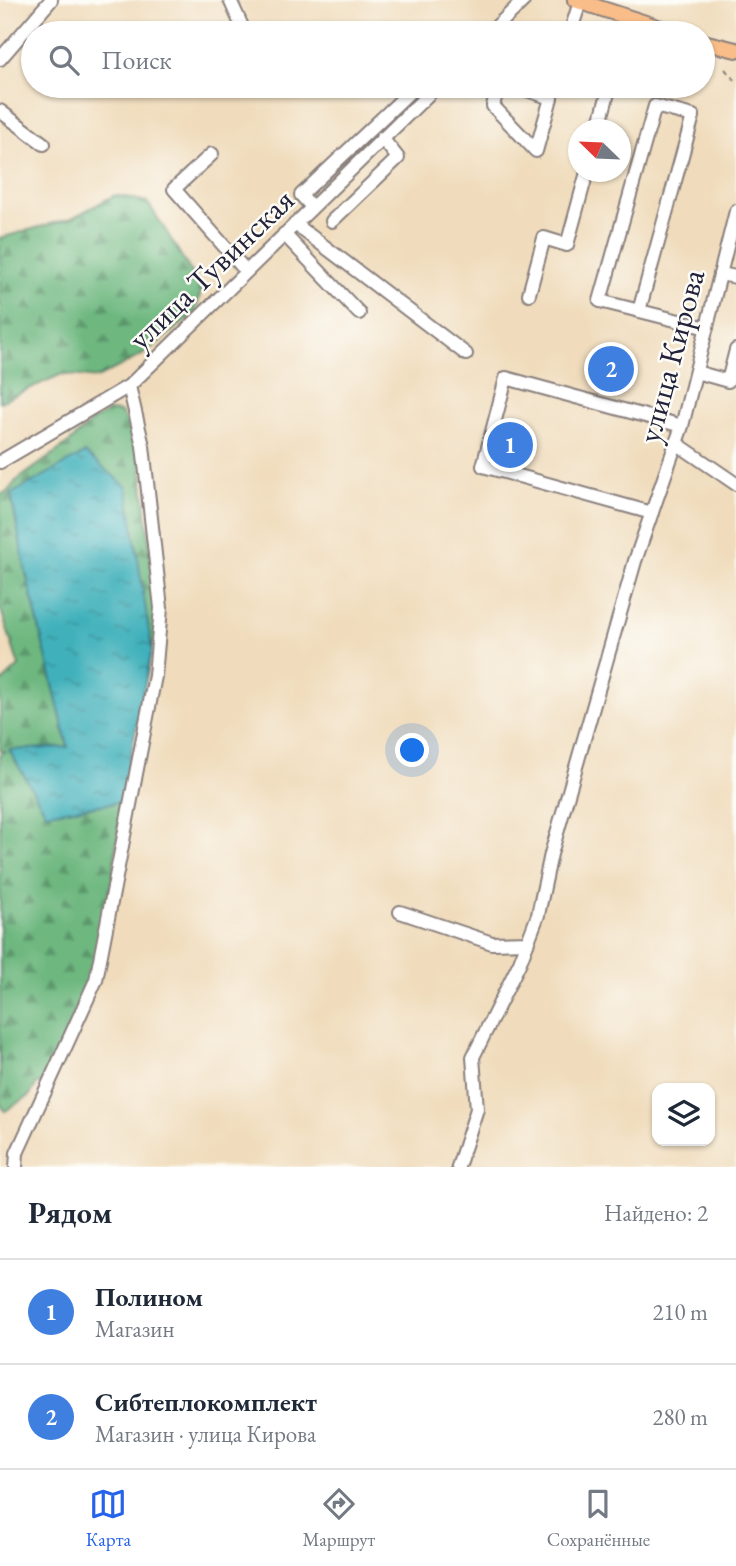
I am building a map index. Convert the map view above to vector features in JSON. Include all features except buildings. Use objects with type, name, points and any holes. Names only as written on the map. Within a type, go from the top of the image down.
[{"type":"main road","points":[[578,1],[639,21]]},
{"type":"main road","points":[[715,45],[736,50]]},
{"type":"street","points":[[33,21],[51,0]]},
{"type":"street","points":[[230,0],[240,21]]},
{"type":"street","points":[[502,21],[524,0]]},
{"type":"street","points":[[573,21],[578,1]]},
{"type":"street","points":[[0,60],[21,35]]},
{"type":"street","points":[[312,207],[301,195],[403,98]]},
{"type":"street","name":"улица Тувинская","points":[[0,462],[129,386],[424,98]]},
{"type":"street","points":[[495,98],[493,106],[536,151],[551,98]]},
{"type":"street","points":[[601,119],[607,98]]},
{"type":"street","points":[[639,311],[692,116],[654,106],[600,301],[639,311],[707,328]]},
{"type":"street","points":[[0,111],[44,144]]},
{"type":"street","points":[[332,221],[398,158],[382,138]]},
{"type":"street","points":[[212,154],[174,189],[246,271]]},
{"type":"street","points":[[529,294],[544,238],[567,245],[584,182]]},
{"type":"street","name":"улица Кирова","points":[[458,1167],[477,1109],[473,1058],[538,915],[551,854],[635,561],[682,426],[735,217]]},
{"type":"street","points":[[295,224],[466,354]]},
{"type":"street","points":[[284,234],[359,313]]},
{"type":"street","points":[[720,274],[736,277]]},
{"type":"street","points":[[696,372],[728,381],[736,350]]},
{"type":"street","points":[[652,513],[483,466],[506,378],[682,426]]},
{"type":"street","points":[[16,1167],[17,1153],[96,980],[155,676],[161,608],[143,446],[129,386]]},
{"type":"street","points":[[676,443],[736,484]]},
{"type":"street","points":[[400,912],[492,943],[528,942]]},
{"type":"path","points":[[725,69],[736,82]]},
{"type":"green space","points":[[115,195],[147,202],[202,288],[195,313],[144,354],[97,378],[62,374],[0,402],[0,238],[72,218]]},
{"type":"green space","points":[[110,411],[120,412],[132,428],[140,455],[158,620],[152,650],[47,475],[11,494],[26,573],[68,747],[10,751],[46,813],[121,802],[113,876],[94,969],[46,1080],[36,1085],[29,1096],[5,1111],[0,1103],[0,753],[6,751],[0,750],[0,684],[19,666],[0,607],[0,495],[70,442],[92,421]]},
{"type":"water","points":[[85,453],[127,487],[152,650],[121,802],[46,813],[9,750],[68,747],[26,573],[11,494]]},
{"type":"place","name":"Сибтеплокомплект","points":[[611,369]]},
{"type":"place","name":"Полином","points":[[510,445]]}]
